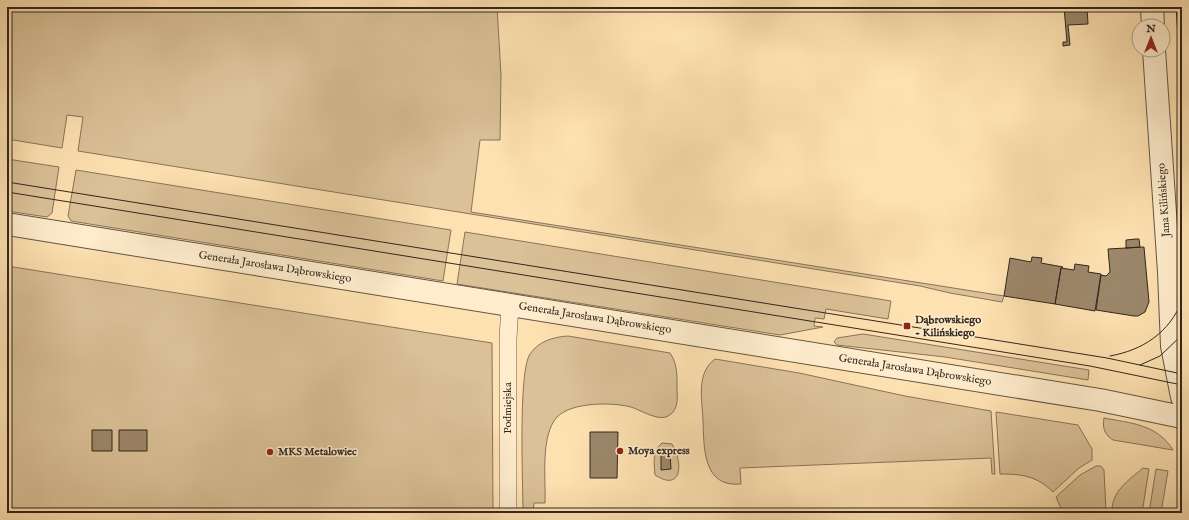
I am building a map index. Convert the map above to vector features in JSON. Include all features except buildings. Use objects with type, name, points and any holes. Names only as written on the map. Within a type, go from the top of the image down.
[{"type":"street","points":[[1152,7],[1153,18]]},
{"type":"street","name":"Jana Kilińskiego","points":[[1155,58],[1169,272],[1172,346],[1182,397]]},
{"type":"street","name":"Generała Jarosława Dąbrowskiego","points":[[7,224],[1106,401],[1182,417]]},
{"type":"street","name":"Podmiejska","points":[[508,513],[508,339],[510,304]]},
{"type":"shaded area","points":[[7,7],[497,7],[501,75],[500,140],[480,140],[471,212],[1004,296],[1002,302],[920,286],[78,151],[83,117],[67,115],[62,148],[7,139]]},
{"type":"shaded area","points":[[7,159],[59,167],[52,213],[47,217],[7,211]]},
{"type":"shaded area","points":[[76,170],[451,230],[443,281],[71,221],[68,216]]},
{"type":"shaded area","points":[[465,232],[891,301],[888,319],[826,309],[824,319],[815,318],[814,326],[823,327],[780,335],[457,284]]},
{"type":"shaded area","name":"MKS Metalowiec","points":[[7,266],[492,343],[493,513],[7,513]]},
{"type":"shaded area","points":[[863,334],[1089,370],[1088,380],[945,357],[837,345],[834,342],[837,338]]},
{"type":"shaded area","points":[[568,336],[670,353],[673,357],[676,371],[677,399],[675,410],[670,415],[662,418],[631,407],[613,404],[592,404],[572,408],[564,412],[557,417],[548,435],[545,458],[545,503],[534,503],[533,513],[523,513],[523,405],[526,365],[530,354],[542,343],[557,337]]},
{"type":"shaded area","points":[[715,359],[799,373],[905,396],[991,411],[995,474],[992,474],[991,458],[740,468],[741,484],[728,483],[719,479],[712,472],[705,453],[701,395],[705,371]]},
{"type":"shaded area","points":[[996,412],[1078,425],[1092,449],[1092,460],[1079,468],[1053,492],[1035,479],[1022,475],[1000,474]]},
{"type":"shaded area","points":[[1104,418],[1133,423],[1151,430],[1167,441],[1173,450],[1113,440],[1105,431],[1103,425]]},
{"type":"shaded area","points":[[662,443],[672,444],[678,459],[678,473],[676,478],[671,480],[664,480],[655,475],[655,453]]},
{"type":"shaded area","points":[[1096,466],[1101,466],[1104,470],[1106,513],[1063,513],[1056,497],[1080,475]]},
{"type":"shaded area","points":[[1143,468],[1149,469],[1142,513],[1112,513],[1112,505],[1117,493],[1126,482]]},
{"type":"shaded area","points":[[1156,469],[1168,471],[1161,513],[1149,513]]},
{"type":"tram line","points":[[1176,7],[1182,91]]},
{"type":"tram line","points":[[7,182],[1107,358],[1182,374]]},
{"type":"tram line","points":[[7,192],[1090,366],[1182,385]]},
{"type":"tram line","points":[[1110,356],[1133,349],[1154,338],[1170,322],[1182,301]]},
{"type":"tram line","points":[[1140,365],[1160,356],[1182,335]]},
{"type":"tram line","points":[[1177,513],[1182,482]]},
{"type":"place","name":"Dąbrowskiego - Kilińskiego","points":[[907,326]]},
{"type":"place","name":"Moya express","points":[[620,451]]},
{"type":"place","name":"MKS Metalowiec","points":[[270,452]]}]
